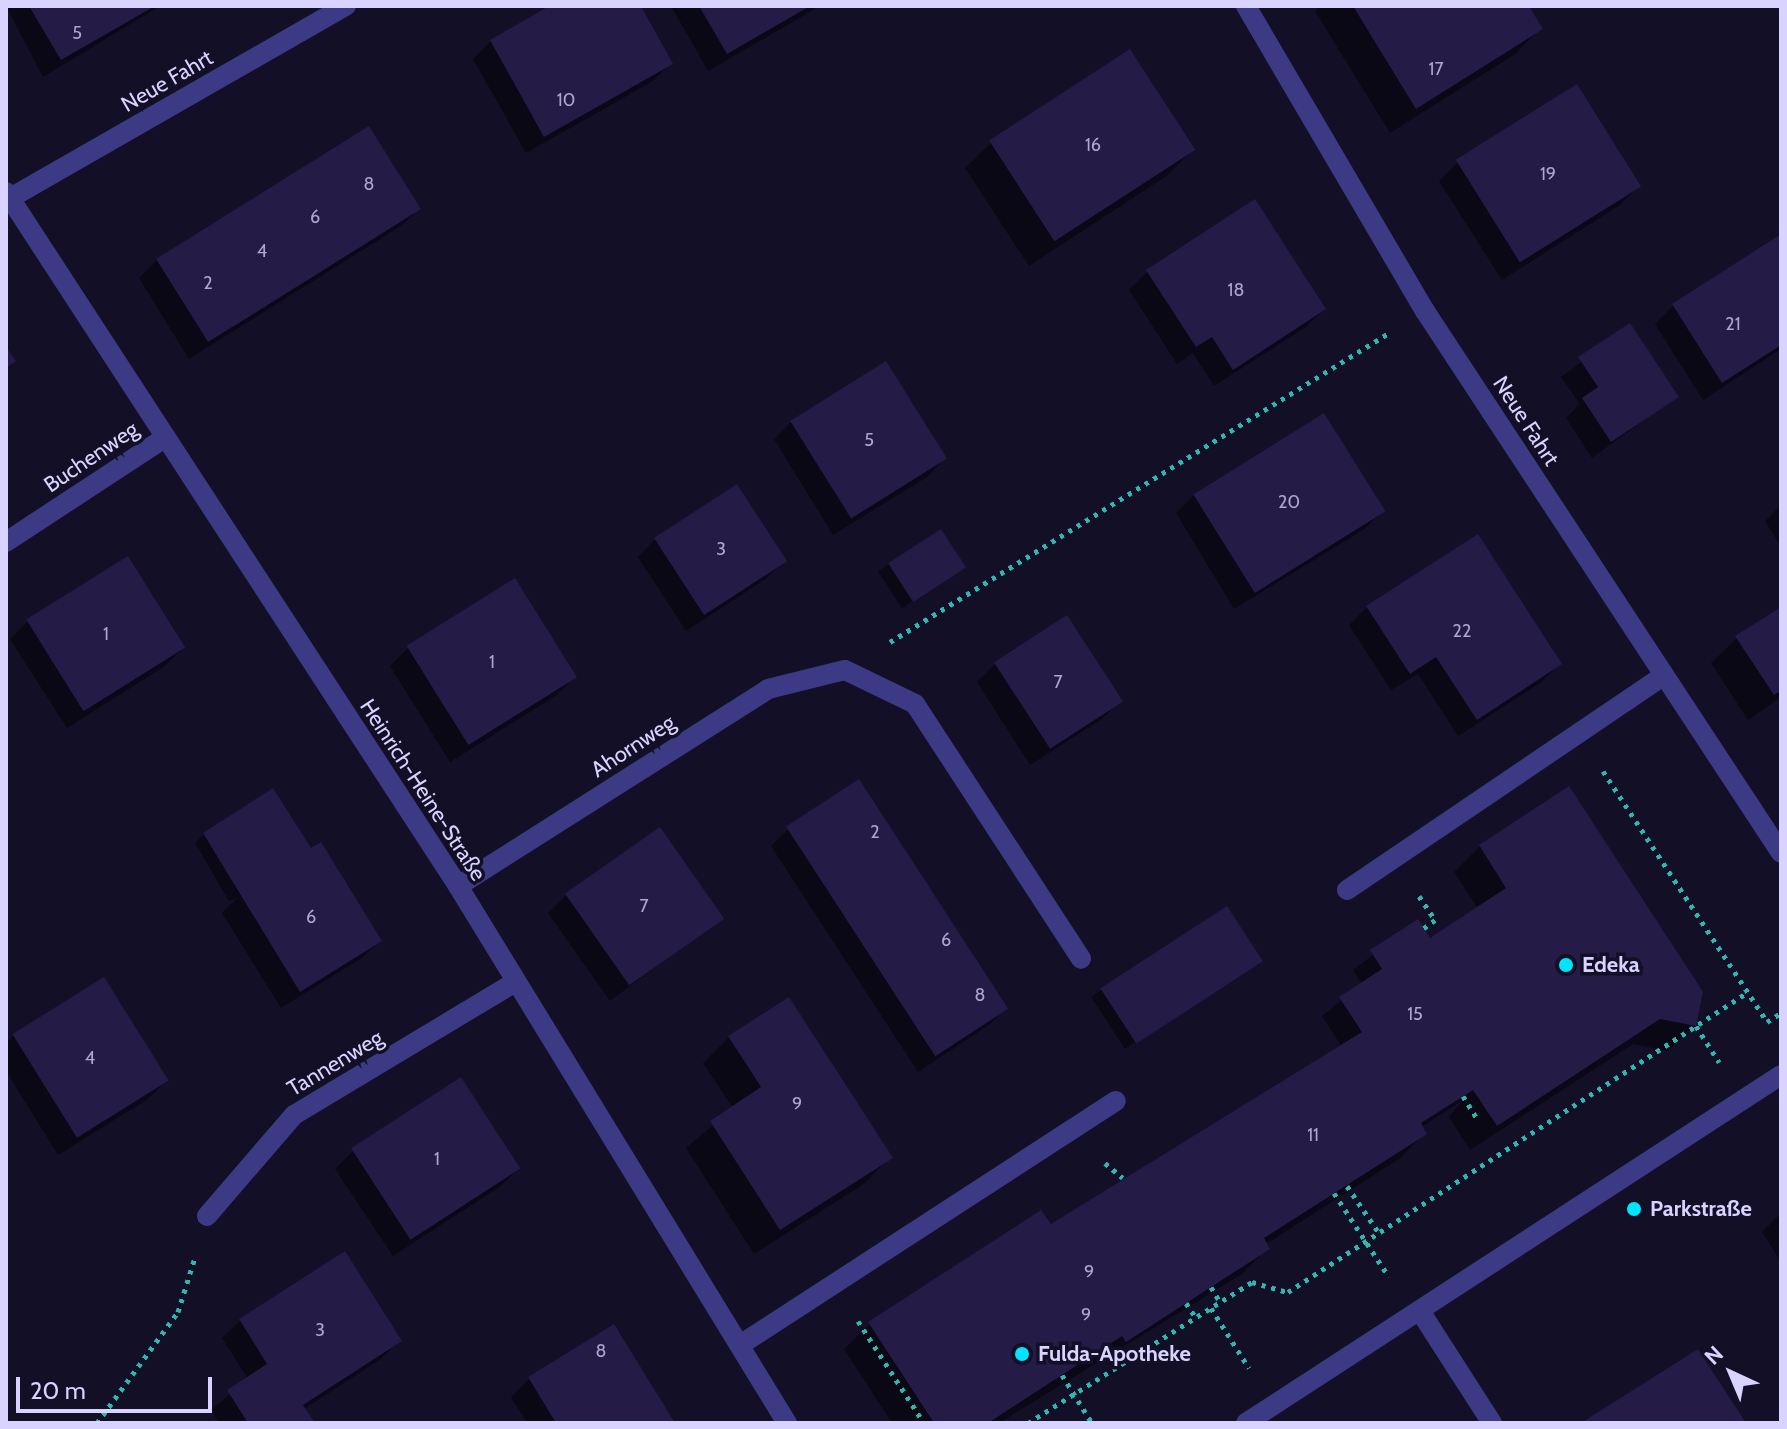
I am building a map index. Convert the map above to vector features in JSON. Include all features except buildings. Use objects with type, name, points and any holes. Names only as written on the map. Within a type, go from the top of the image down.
[{"type":"street","name":"Neue Fahrt","points":[[9,194],[346,6]]},
{"type":"street","name":"Neue Fahrt","points":[[1246,6],[1425,311],[1781,853]]},
{"type":"street","name":"Heinrich-Heine-Straße","points":[[9,194],[163,439],[458,886],[514,983],[787,1423]]},
{"type":"street","name":"Buchenweg","points":[[6,542],[163,439]]},
{"type":"street","name":"Ahornweg","points":[[458,886],[768,689],[845,670]]},
{"type":"street","points":[[845,670],[915,704],[1081,959]]},
{"type":"street","points":[[1347,890],[1664,675]]},
{"type":"street","name":"Tannenweg","points":[[207,1216],[294,1115],[514,983]]},
{"type":"street","points":[[1246,1423],[1781,1075]]},
{"type":"street","points":[[740,1345],[1116,1101]]},
{"type":"street","points":[[1420,1311],[1492,1423]]},
{"type":"path","points":[[845,670],[1425,311]]},
{"type":"path","points":[[1597,762],[1767,1022],[1781,1013]]},
{"type":"path","points":[[1028,1423],[1252,1282],[1288,1292],[1748,992]]},
{"type":"path","points":[[1696,1026],[1724,1071]]},
{"type":"path","points":[[1463,1096],[1476,1117]]},
{"type":"path","points":[[1347,1186],[1379,1233]]},
{"type":"path","points":[[1334,1193],[1395,1285]]},
{"type":"path","points":[[97,1423],[178,1312],[207,1216]]},
{"type":"path","points":[[1211,1287],[1220,1302]]},
{"type":"path","points":[[1186,1303],[1196,1318]]},
{"type":"path","points":[[1211,1308],[1253,1374]]},
{"type":"path","points":[[855,1317],[924,1423]]},
{"type":"path","points":[[1062,1375],[1092,1423]]},
{"type":"place","name":"Edeka","points":[[1566,965]]},
{"type":"place","name":"Parkstraße","points":[[1634,1209]]},
{"type":"place","name":"Fulda-Apotheke","points":[[1022,1354]]}]
